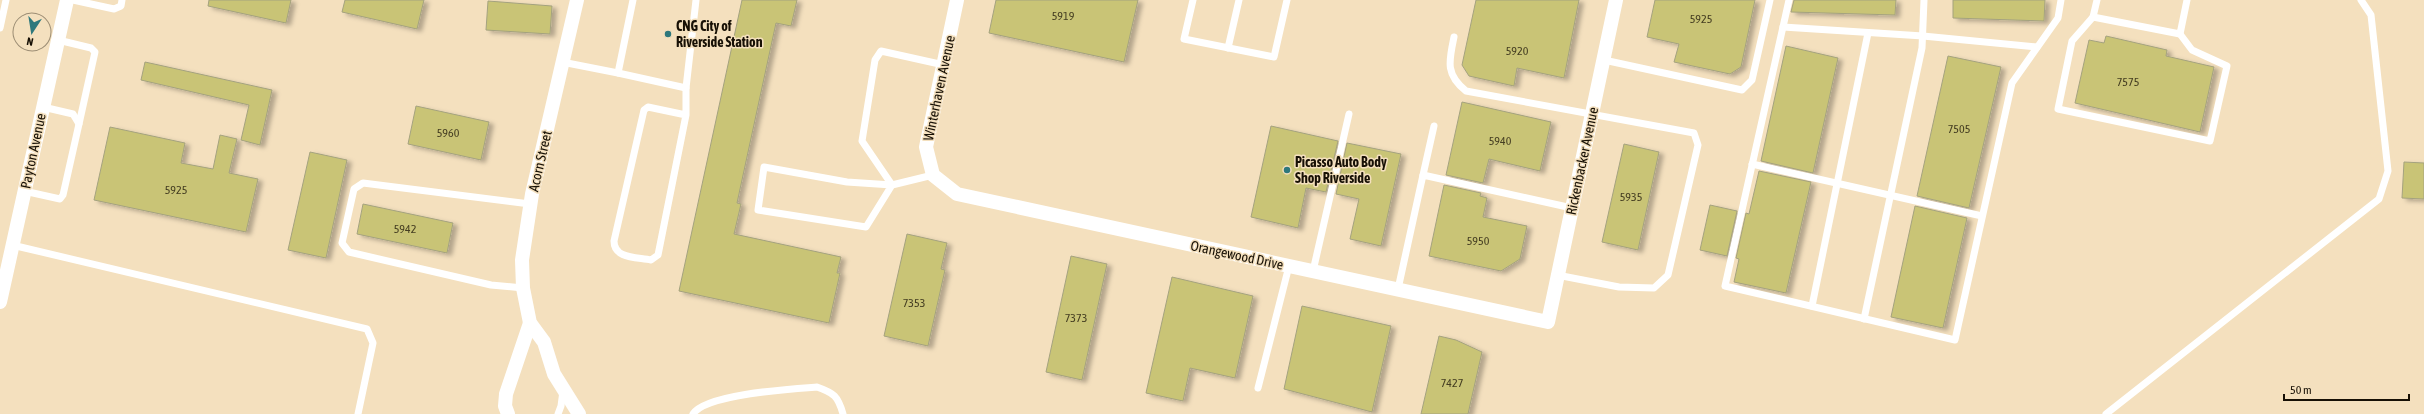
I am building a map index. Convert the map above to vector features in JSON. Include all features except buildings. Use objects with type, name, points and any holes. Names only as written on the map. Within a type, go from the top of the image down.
[{"type":"street","name":"Payton Avenue","points":[[0,302],[67,0]]},
{"type":"street","name":"Acorn Street","points":[[576,0],[530,204],[522,260],[523,288],[530,323],[544,342],[554,374],[579,414]]},
{"type":"street","name":"Winterhaven Avenue","points":[[933,175],[926,147],[957,0]]},
{"type":"street","name":"Rickenbacker Avenue","points":[[1548,322],[1616,0]]},
{"type":"street","name":"Orangewood Drive","points":[[933,175],[957,194],[1548,322]]},
{"type":"street","name":"Acorn Street","points":[[508,414],[505,406],[506,394],[530,323]]},
{"type":"lane","points":[[0,28],[6,0]]},
{"type":"lane","points":[[73,0],[114,9],[121,6],[122,0]]},
{"type":"lane","points":[[618,73],[633,0]]},
{"type":"lane","points":[[686,114],[648,107],[644,110],[614,241],[614,248],[618,254],[651,260],[658,255],[686,114],[686,88],[696,0]]},
{"type":"lane","points":[[1193,0],[1184,39],[1274,56],[1287,0]]},
{"type":"lane","points":[[1228,48],[1239,0]]},
{"type":"lane","points":[[1604,60],[1742,90],[1752,80],[1770,0]]},
{"type":"lane","points":[[1789,0],[1725,286],[1955,340],[2012,82],[2058,18],[2061,0]]},
{"type":"lane","points":[[1864,319],[1922,48],[1924,0]]},
{"type":"lane","points":[[2093,17],[2180,34],[2192,50],[2227,66],[2210,141],[2058,109],[2072,41],[2093,17],[2097,0]]},
{"type":"lane","points":[[2180,34],[2187,0]]},
{"type":"lane","points":[[2106,414],[2379,199],[2388,171],[2371,16],[2361,0]]},
{"type":"lane","points":[[1783,27],[1923,36],[2037,47]]},
{"type":"lane","points":[[1812,306],[1868,33]]},
{"type":"lane","points":[[1454,37],[1448,63],[1455,80],[1466,91],[1694,133],[1698,145],[1668,275],[1654,288],[1619,287],[1558,275]]},
{"type":"lane","points":[[24,191],[60,199],[63,195],[79,124],[95,52],[91,48],[58,40]]},
{"type":"lane","points":[[892,185],[862,141],[875,60],[881,51],[944,65]]},
{"type":"lane","points":[[562,62],[686,88]]},
{"type":"lane","points":[[43,106],[73,114],[79,124]]},
{"type":"lane","points":[[1313,271],[1349,114]]},
{"type":"lane","points":[[1398,289],[1434,126]]},
{"type":"lane","points":[[1752,164],[1891,194],[1982,216]]},
{"type":"lane","points":[[892,185],[866,227],[758,210],[764,167],[847,182],[892,185],[933,175]]},
{"type":"lane","points":[[1423,175],[1572,208]]},
{"type":"lane","points":[[523,288],[491,285],[349,252],[342,243],[354,190],[363,183],[530,204]]},
{"type":"lane","points":[[12,245],[367,329],[373,343],[358,414]]},
{"type":"lane","points":[[1258,388],[1289,266]]},
{"type":"lane","points":[[693,414],[696,409],[704,404],[735,396],[816,387],[829,391],[839,400],[843,414]]},
{"type":"lane","points":[[558,414],[564,391]]},
{"type":"place","name":"CNG City of Riverside Station","points":[[668,34]]},
{"type":"place","name":"Picasso Auto Body Shop Riverside","points":[[1287,170]]}]
